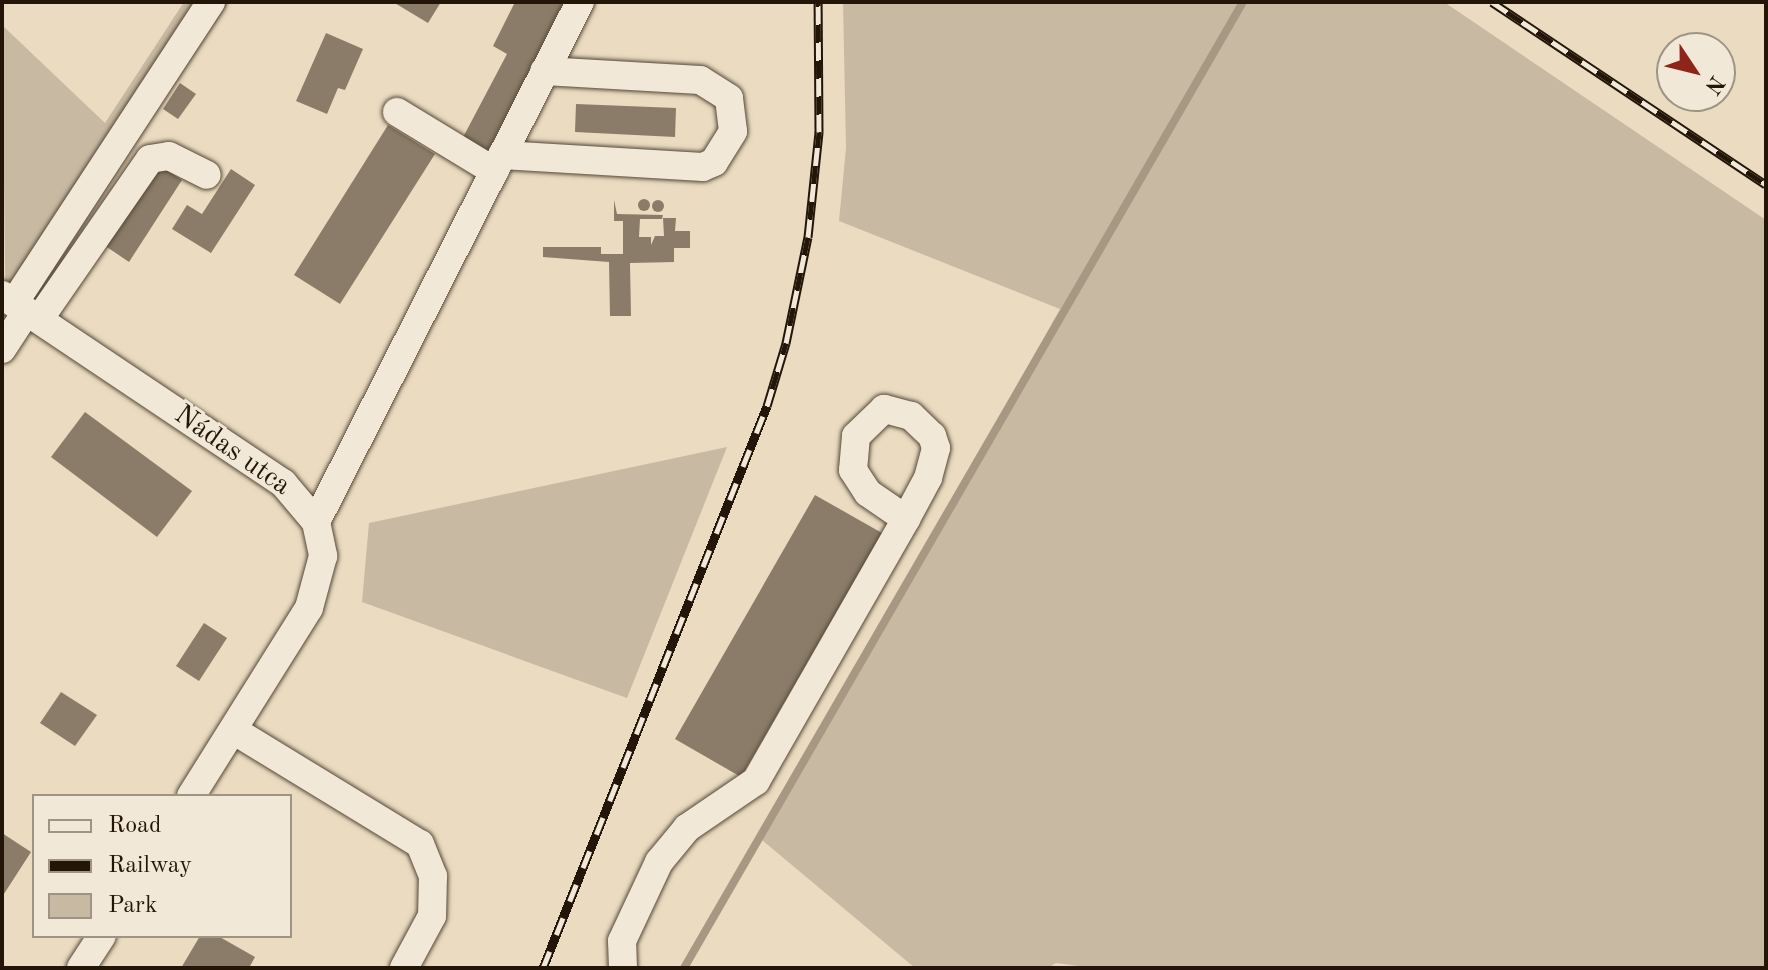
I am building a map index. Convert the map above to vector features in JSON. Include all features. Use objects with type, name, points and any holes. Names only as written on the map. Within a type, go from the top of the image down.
[{"type":"street","points":[[2,349],[21,307],[211,2]]},
{"type":"street","points":[[192,794],[313,600],[323,556],[316,522],[580,2]]},
{"type":"street","points":[[397,112],[498,163],[703,167],[714,162],[733,131],[729,98],[700,80],[544,71]]},
{"type":"street","points":[[21,307],[150,159],[169,156],[207,175]]},
{"type":"street","name":"Nádas utca","points":[[21,307],[283,483],[316,522]]},
{"type":"street","points":[[623,968],[622,941],[659,862],[687,828],[756,781],[906,519]]},
{"type":"street","points":[[233,730],[420,844],[433,876],[432,916],[404,968]]},
{"type":"street","points":[[81,968],[101,938]]},
{"type":"green space","points":[[184,2],[229,2],[6,340],[2,25],[105,123]]},
{"type":"green space","points":[[843,2],[1444,2],[1766,220],[1766,968],[1094,968],[1056,963],[1048,968],[915,968],[762,840],[1060,309],[839,221],[846,148]]},
{"type":"green space","points":[[727,447],[627,698],[362,602],[369,523]]},
{"type":"building","points":[[393,2],[441,2],[428,23]]},
{"type":"building","points":[[515,2],[565,2],[486,156],[460,143],[507,54],[493,46]]},
{"type":"building","points":[[326,33],[363,49],[345,90],[338,88],[327,114],[296,101]]},
{"type":"building","points":[[180,83],[196,94],[178,119],[163,109]]},
{"type":"building","points":[[576,104],[676,108],[675,137],[575,132]]},
{"type":"building","points":[[388,125],[435,154],[340,304],[294,275]]},
{"type":"building","points":[[157,164],[182,180],[129,262],[104,245]]},
{"type":"building","points":[[231,169],[255,185],[211,253],[172,229],[187,205],[202,214]]},
{"type":"building","points":[[644,199],[650,205],[644,211],[638,205]]},
{"type":"building","points":[[614,200],[617,214],[663,215],[662,219],[640,219],[639,237],[651,237],[651,245],[655,236],[664,236],[663,218],[676,218],[675,231],[690,231],[690,248],[674,248],[674,262],[630,263],[631,316],[610,316],[609,262],[543,257],[543,247],[601,247],[601,254],[623,254],[623,221],[614,221]]},
{"type":"building","points":[[658,200],[664,206],[658,212],[652,206]]},
{"type":"building","points":[[85,412],[192,491],[157,537],[51,457]]},
{"type":"building","points":[[815,495],[882,533],[741,777],[675,739]]},
{"type":"building","points":[[204,623],[227,638],[199,681],[176,666]]},
{"type":"building","points":[[61,692],[97,715],[75,746],[40,723]]},
{"type":"building","points":[[2,833],[31,852],[2,897]]},
{"type":"building","points":[[199,938],[222,938],[255,957],[249,968],[181,968]]},
{"type":"waterway","points":[[684,968],[1243,2]]},
{"type":"railway","points":[[543,968],[767,406],[786,343],[808,237],[819,132],[818,2]]},
{"type":"railway","points":[[1492,2],[1766,185]]}]
